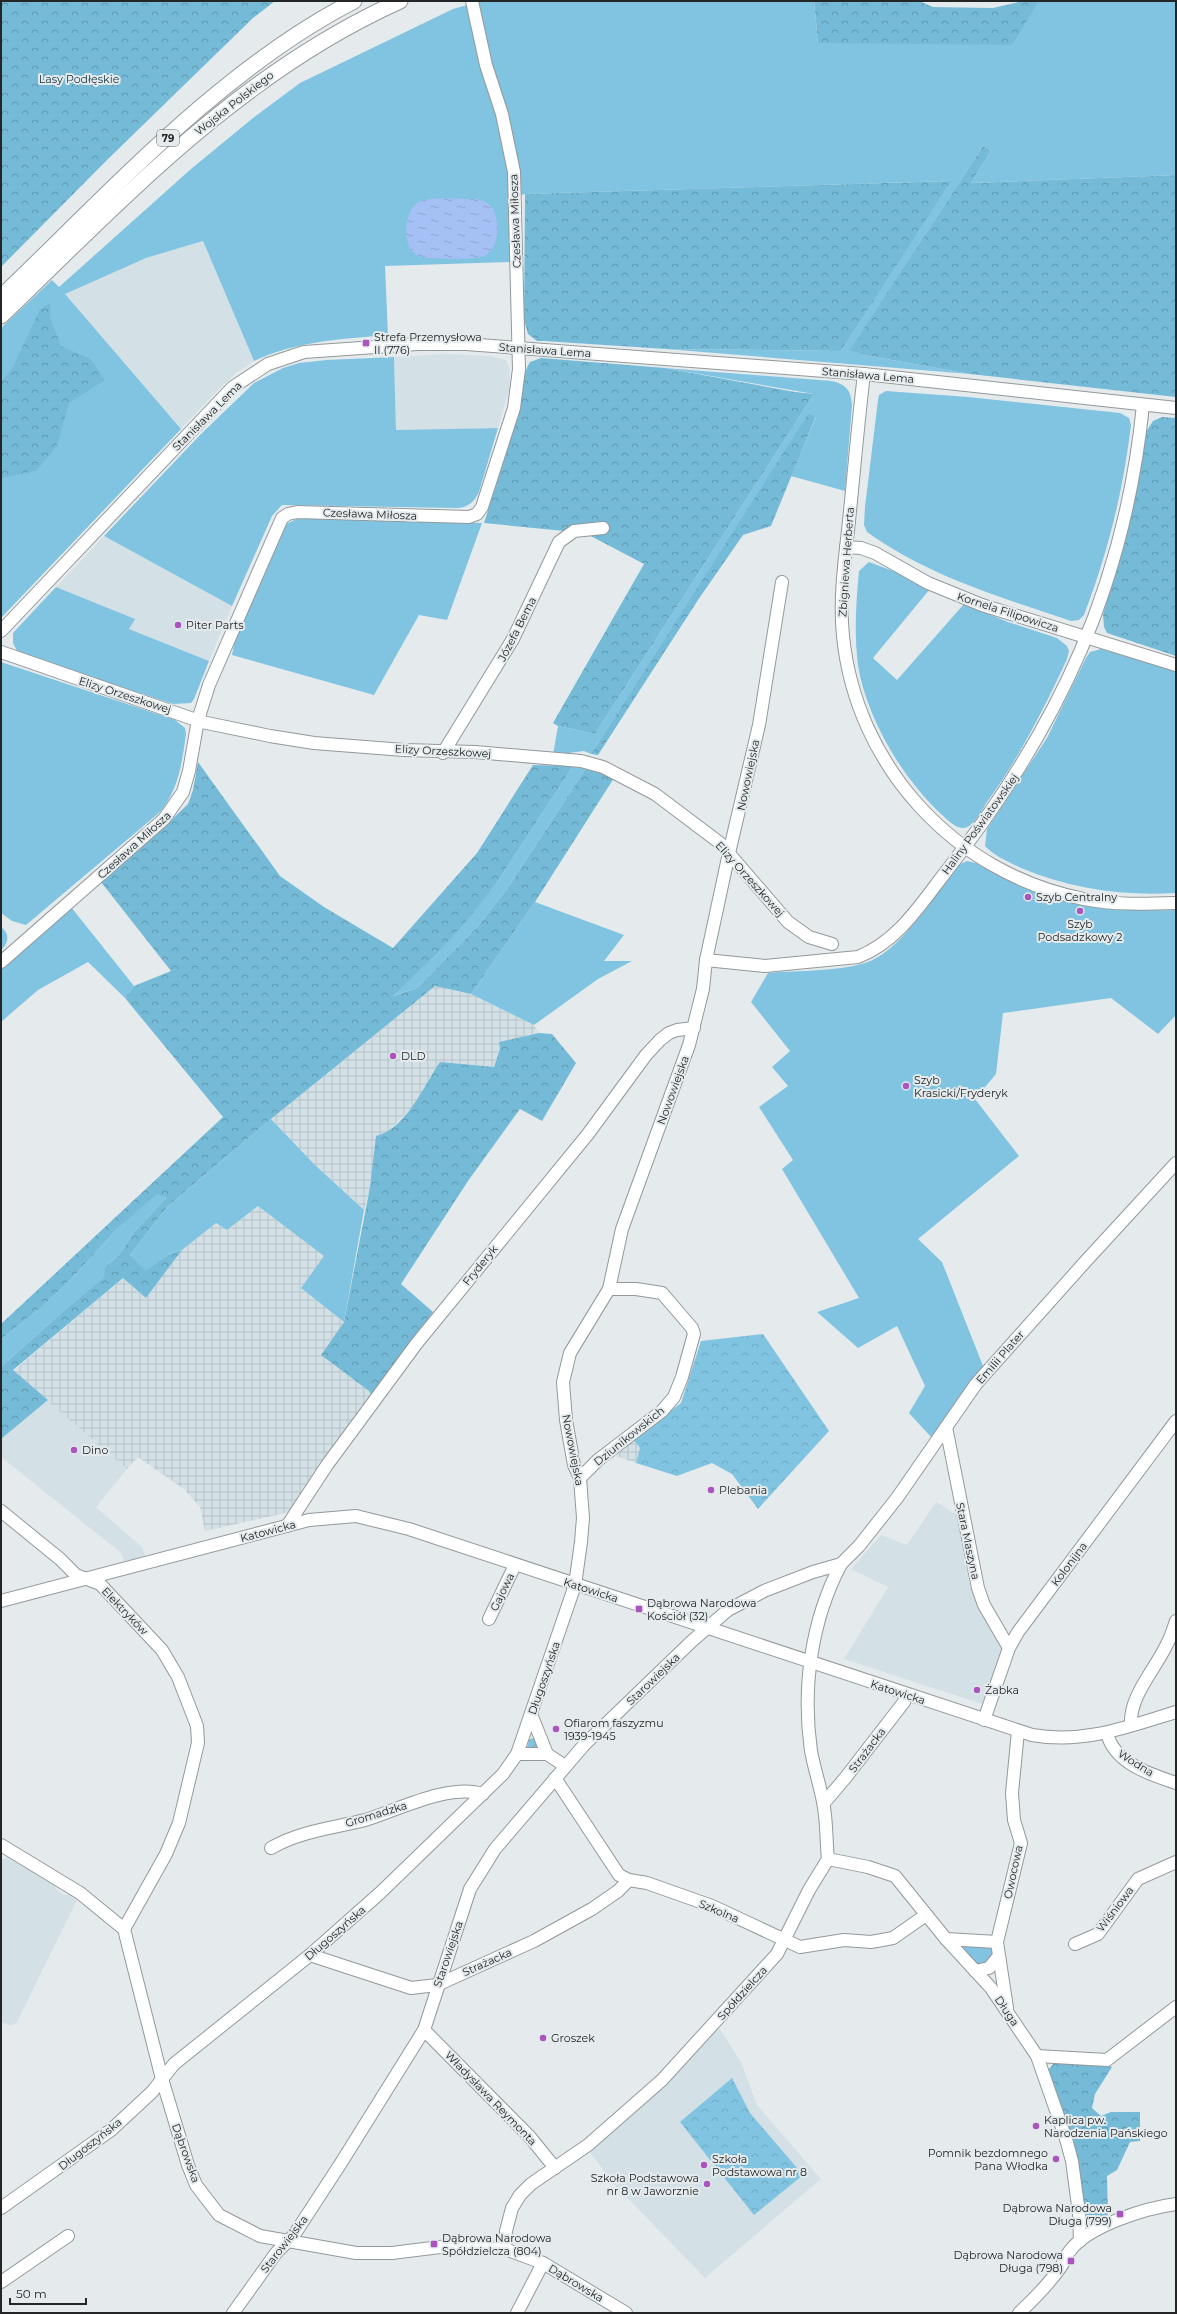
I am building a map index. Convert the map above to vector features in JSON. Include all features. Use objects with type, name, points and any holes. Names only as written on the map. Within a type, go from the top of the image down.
[{"type":"main road","name":"Wojska Polskiego","points":[[1,297],[149,155],[229,84],[281,44],[354,1]]},
{"type":"main road","name":"Wojska Polskiego","points":[[1,316],[176,148],[258,82],[338,32],[400,1]]},
{"type":"street","name":"Czesława Miłosza","points":[[1,962],[172,811],[187,782],[198,720],[205,697],[277,526],[285,515],[297,512],[460,517],[477,514],[486,496],[514,408],[518,381],[514,172],[506,129],[486,65],[472,1]]},
{"type":"street","name":"Stanisława Lema","points":[[1,631],[224,397],[248,376],[262,367],[292,355],[329,350],[435,343],[864,374],[1176,408]]},
{"type":"street","name":"Zbigniewa Herberta","points":[[864,374],[842,591],[843,634],[850,677],[863,717],[881,754],[905,790],[933,821],[965,848],[1015,876],[1071,896],[1123,903],[1176,903]]},
{"type":"street","name":"Haliny Poświatowskiej","points":[[706,960],[752,966],[842,960],[858,957],[872,952],[904,926],[996,806],[1030,753],[1063,691],[1087,638],[1111,569],[1127,507],[1143,405]]},
{"type":"street","name":"Józefa Bema","points":[[443,752],[513,639],[559,542],[574,531],[603,528]]},
{"type":"street","name":"Kornela Filipowicza","points":[[846,547],[861,548],[875,552],[928,583],[972,602],[1176,665]]},
{"type":"street","name":"Nowowiejska","points":[[575,1585],[583,1518],[580,1478],[574,1465],[566,1420],[563,1382],[570,1353],[608,1289],[622,1229],[675,1086],[694,1028],[703,989],[706,960],[759,725],[782,582]]},
{"type":"street","name":"Elizy Orzeszkowej","points":[[1,652],[222,727],[314,743],[443,752],[475,752],[581,761],[603,767],[655,794],[720,843],[788,922],[809,937],[832,944]]},
{"type":"street","name":"Fryderyk","points":[[286,1526],[327,1465],[417,1343],[520,1214],[588,1134],[646,1055],[669,1033],[677,1030],[694,1028]]},
{"type":"street","name":"Emilii Plater","points":[[810,1663],[810,1654],[819,1616],[831,1583],[840,1564],[858,1546],[897,1498],[976,1384],[1176,1163]]},
{"type":"street","name":"Dziunikowskich","points":[[580,1478],[598,1460],[662,1411],[674,1397],[682,1377],[694,1334],[692,1328],[662,1293],[636,1289],[608,1289]]},
{"type":"street","name":"Kolonijna","points":[[984,1720],[1009,1648],[1018,1632],[1176,1421]]},
{"type":"street","name":"Stara Maszyna","points":[[946,1427],[978,1588],[984,1605],[1009,1648]]},
{"type":"street","name":"Elektryków","points":[[1,1511],[60,1559],[76,1575],[100,1584],[162,1650],[178,1677],[197,1726],[198,1743],[179,1823],[166,1854],[124,1928]]},
{"type":"street","name":"Katowicka","points":[[1,1601],[286,1526],[332,1517],[356,1516],[409,1529],[907,1695],[1018,1731],[1046,1738],[1083,1738],[1176,1712]]},
{"type":"street","name":"Emilii Plater","points":[[706,1628],[728,1610],[764,1591],[812,1572],[840,1564]]},
{"type":"street","name":"Gajowa","points":[[489,1618],[515,1565]]},
{"type":"street","name":"Długoszyńska","points":[[1,2208],[111,2130],[152,2092],[174,2064],[310,1955],[380,1893],[503,1774],[517,1754],[575,1585]]},
{"type":"street","points":[[1131,1725],[1131,1716],[1139,1694],[1167,1645],[1176,1621]]},
{"type":"street","name":"Starowiejska","points":[[232,2313],[276,2253],[294,2235],[424,2030],[437,1984],[470,1889],[495,1849],[565,1766],[706,1628]]},
{"type":"street","points":[[810,1663],[808,1708],[812,1751],[824,1803],[828,1859]]},
{"type":"street","name":"Strażacka","points":[[824,1803],[861,1759],[904,1702],[907,1695]]},
{"type":"street","points":[[531,1714],[547,1754]]},
{"type":"street","name":"Owocowa","points":[[1008,2013],[998,1957],[997,1942],[1021,1843],[1014,1820],[1012,1793],[1018,1731]]},
{"type":"street","name":"Wodna","points":[[1107,1732],[1112,1748],[1120,1756],[1155,1776],[1176,1783]]},
{"type":"street","points":[[517,1754],[547,1754],[565,1766]]},
{"type":"street","name":"Szkolna","points":[[555,1778],[619,1875],[629,1880],[647,1883],[712,1906],[784,1938],[800,1947],[844,1940],[871,1942],[893,1938],[926,1915]]},
{"type":"street","name":"Gromadzka","points":[[271,1848],[290,1838],[366,1819],[425,1799],[464,1790],[483,1794]]},
{"type":"street","points":[[1,1845],[80,1893],[124,1928]]},
{"type":"street","name":"Długa","points":[[828,1859],[868,1867],[895,1876],[946,1939],[991,1988],[1037,2056],[1072,2161],[1079,2213],[1080,2241]]},
{"type":"street","name":"Spółdzielcza","points":[[505,2249],[506,2231],[512,2208],[520,2195],[531,2184],[588,2145],[662,2080],[777,1954],[784,1938],[828,1859]]},
{"type":"street","name":"Wiśniowa","points":[[1075,1944],[1098,1934],[1138,1879],[1176,1862]]},
{"type":"street","name":"Strażacka","points":[[310,1955],[411,1988],[437,1984],[540,1937],[592,1909],[618,1891],[629,1880]]},
{"type":"street","name":"Dąbrowska","points":[[124,1928],[162,2079],[188,2165],[196,2185],[208,2203],[219,2215],[260,2236],[286,2242],[356,2253],[392,2253],[448,2246],[505,2249],[543,2263],[626,2313]]},
{"type":"street","points":[[946,1939],[997,1942]]},
{"type":"street","points":[[975,1971],[989,1968],[998,1957]]},
{"type":"street","points":[[1037,2056],[1107,2060],[1176,2007]]},
{"type":"street","name":"Władysława Reymonta","points":[[424,2030],[530,2137],[555,2168]]},
{"type":"street","points":[[1019,2313],[1044,2289],[1069,2252],[1080,2241],[1118,2220],[1176,2204]]},
{"type":"street","points":[[1,2282],[68,2236]]},
{"type":"street","points":[[517,2313],[543,2263]]},
{"type":"shaded area","points":[[203,241],[254,361],[237,372],[181,429],[64,294],[146,258]]},
{"type":"shaded area","points":[[446,354],[489,356],[506,360],[510,370],[509,390],[498,428],[396,430],[394,357]]},
{"type":"shaded area","points":[[104,536],[232,606],[209,661],[129,629],[134,619],[56,587]]},
{"type":"shaded area","points":[[435,986],[471,994],[534,1025],[539,1033],[499,1042],[500,1049],[494,1067],[431,1075],[417,1102],[387,1133],[364,1210],[314,1164],[271,1119]]},
{"type":"shaded area","points":[[258,1206],[325,1256],[301,1288],[344,1322],[321,1355],[369,1391],[371,1395],[290,1512],[205,1531],[200,1507],[185,1490],[138,1457],[127,1469],[13,1371],[123,1278],[146,1298],[182,1250],[216,1223],[227,1230]]},
{"type":"shaded area","points":[[48,1400],[127,1469],[96,1507],[142,1547],[148,1563],[128,1568],[120,1552],[1,1457],[1,1439]]},
{"type":"shaded area","points":[[633,1439],[640,1448],[636,1463],[616,1456]]},
{"type":"shaded area","points":[[936,1502],[957,1515],[970,1587],[988,1626],[1005,1650],[985,1705],[844,1659],[888,1587],[851,1569],[881,1535],[907,1545]]},
{"type":"shaded area","points":[[8,1856],[55,1886],[57,1890],[65,1895],[71,1895],[77,1900],[17,2022],[11,2026],[1,2022],[1,1859],[5,1859]]},
{"type":"shaded area","name":"Szkoła Podstawowa nr 8","points":[[718,2026],[741,2062],[757,2105],[821,2179],[705,2278],[614,2184],[589,2151],[652,2097]]},
{"type":"green space","name":"Lasy Podłęskie","points":[[1,1],[275,1],[253,18],[106,161],[1,267]]},
{"type":"green space","points":[[481,1],[814,1],[818,43],[1027,18],[1039,1],[1176,1],[1176,175],[971,183],[991,151],[983,146],[916,249],[864,355],[970,374],[666,349],[841,351],[950,181],[525,194],[509,198],[510,262],[385,266],[388,335],[303,345],[270,354],[254,361],[203,241],[146,258],[65,294],[181,429],[1,618],[1,328],[52,280],[59,287],[191,169],[253,118],[300,83],[453,9]]},
{"type":"green space","points":[[814,1],[919,1],[933,7],[993,8],[1023,1],[1039,1],[1012,45],[818,43]]},
{"type":"green space","points":[[983,146],[991,151],[971,183],[1176,175],[1176,397],[970,374],[864,355],[850,350]]},
{"type":"green space","points":[[951,181],[841,351],[666,349],[537,341],[528,334],[524,320],[525,194]]},
{"type":"green space","points":[[50,303],[50,317],[61,346],[91,359],[105,380],[69,403],[57,446],[36,471],[1,478],[1,382],[13,367],[40,309]]},
{"type":"green space","points":[[394,357],[396,430],[498,428],[479,492],[475,499],[467,506],[456,508],[282,505],[272,516],[232,606],[104,536],[201,434],[254,383],[283,368],[299,363],[326,360]]},
{"type":"green space","points":[[541,358],[665,368],[795,392],[814,394],[595,734],[558,726],[553,723],[644,564],[585,533],[484,523],[516,419],[525,372],[530,362]]},
{"type":"green space","points":[[665,368],[831,381],[847,388],[852,405],[845,491],[791,476],[816,417],[808,415],[591,754],[584,751],[553,755],[558,726],[595,734],[814,394]]},
{"type":"green space","points":[[886,391],[968,397],[1120,413],[1129,418],[1131,425],[1128,450],[1114,522],[1093,591],[1084,615],[1079,620],[1071,621],[965,584],[915,561],[867,532],[864,525],[865,507],[878,400],[879,395]]},
{"type":"green space","points":[[808,414],[816,416],[771,526],[743,535],[698,600],[598,755],[591,754]]},
{"type":"green space","points":[[1162,417],[1176,418],[1176,656],[1107,633],[1104,627],[1103,614],[1126,538],[1146,432],[1153,421]]},
{"type":"green space","points":[[299,518],[482,523],[447,620],[419,615],[374,695],[232,655],[236,635],[284,525]]},
{"type":"green space","points":[[869,562],[901,574],[930,589],[873,658],[897,680],[964,604],[1008,622],[1057,638],[1067,646],[1069,651],[1067,659],[1049,696],[1020,751],[977,818],[972,824],[965,828],[958,827],[950,822],[927,800],[913,783],[888,746],[869,705],[862,685],[858,665],[856,606],[859,571]]},
{"type":"green space","points":[[56,587],[135,619],[129,629],[209,661],[191,703],[173,704],[18,653],[13,643],[13,633]]},
{"type":"green space","points":[[1101,649],[1176,671],[1176,893],[1156,894],[1116,892],[1078,886],[1021,868],[997,856],[985,846],[987,829],[1047,738],[1086,658],[1090,652]]},
{"type":"green space","points":[[1,662],[175,720],[185,728],[186,734],[176,785],[160,812],[26,925],[12,921],[1,913]]},
{"type":"green space","points":[[198,762],[280,876],[324,907],[393,948],[477,853],[533,765],[573,766],[496,884],[437,954],[393,996],[417,988],[478,926],[507,889],[586,768],[614,778],[535,902],[471,994],[435,986],[271,1119],[168,1206],[130,1255],[146,1271],[169,1254],[182,1250],[146,1298],[123,1278],[13,1370],[48,1400],[1,1439],[1,1367],[69,1306],[104,1278],[105,1267],[119,1255],[135,1231],[166,1198],[157,1194],[116,1230],[74,1276],[43,1306],[1,1339],[1,1324],[223,1117],[125,998],[134,986],[171,971],[101,882],[162,829],[188,804],[193,790]]},
{"type":"green space","points":[[573,766],[586,768],[507,889],[478,926],[417,988],[392,996],[437,954],[496,884]]},
{"type":"green space","points":[[967,861],[976,863],[1025,888],[1072,902],[1096,907],[1121,909],[1176,910],[1176,1015],[1158,1034],[1111,998],[1003,1013],[996,1074],[975,1099],[1019,1156],[918,1239],[942,1262],[983,1366],[931,1437],[909,1413],[925,1386],[897,1326],[858,1348],[817,1312],[859,1298],[782,1169],[793,1160],[759,1107],[788,1086],[772,1067],[790,1051],[751,1002],[768,973],[841,968],[865,963],[878,957],[892,947],[905,934],[960,864]]},
{"type":"green space","points":[[535,902],[624,935],[604,961],[632,961],[598,979],[534,1025],[471,994]]},
{"type":"green space","points":[[71,907],[134,986],[125,998],[88,962],[38,990],[1,1022],[1,968]]},
{"type":"green space","points":[[1,927],[6,932],[7,941],[1,950]]},
{"type":"green space","points":[[539,1033],[552,1034],[576,1063],[542,1121],[520,1109],[468,1181],[401,1284],[433,1312],[371,1395],[369,1391],[321,1355],[344,1322],[370,1187],[376,1136],[387,1132],[405,1116],[421,1094],[440,1062],[494,1067],[500,1049],[499,1042]]},
{"type":"green space","points":[[271,1119],[314,1164],[364,1210],[344,1322],[301,1288],[324,1256],[258,1206],[227,1230],[216,1223],[182,1250],[169,1254],[146,1272],[130,1255],[168,1206]]},
{"type":"green space","points":[[157,1193],[166,1198],[135,1231],[119,1255],[105,1267],[105,1278],[69,1306],[1,1367],[1,1339],[43,1306],[74,1276],[116,1230]]},
{"type":"green space","points":[[763,1334],[829,1431],[758,1509],[732,1474],[712,1463],[677,1476],[636,1463],[640,1448],[633,1439],[681,1403],[701,1341]]},
{"type":"green space","points":[[535,1737],[540,1750],[527,1749],[529,1740]]},
{"type":"green space","points":[[960,1945],[993,1946],[993,1959],[978,1967]]},
{"type":"green space","points":[[1055,2062],[1100,2062],[1112,2067],[1095,2094],[1092,2108],[1101,2116],[1111,2112],[1140,2112],[1140,2141],[1130,2142],[1117,2170],[1107,2176],[1108,2214],[1106,2220],[1095,2225],[1084,2219],[1048,2070]]},
{"type":"green space","points":[[732,2078],[750,2113],[803,2175],[754,2215],[680,2122]]},
{"type":"water","points":[[431,199],[477,199],[491,206],[496,217],[496,239],[491,251],[486,255],[466,259],[427,258],[418,256],[411,250],[408,245],[406,231],[408,217],[414,206],[419,202]]},
{"type":"place","name":"Strefa Przemysłowa II (776)","points":[[366,343]]},
{"type":"place","name":"Piter Parts","points":[[178,625]]},
{"type":"place","name":"Szyb Centralny","points":[[1028,897]]},
{"type":"place","name":"Szyb Podsadzkowy 2","points":[[1080,911]]},
{"type":"place","name":"DLD","points":[[393,1056]]},
{"type":"place","name":"Szyb Krasicki/Fryderyk","points":[[906,1086]]},
{"type":"place","name":"Dino","points":[[74,1450]]},
{"type":"place","name":"Plebania","points":[[711,1490]]},
{"type":"place","name":"Dąbrowa Narodowa Kościół (32)","points":[[639,1609]]},
{"type":"place","name":"Żabka","points":[[977,1690]]},
{"type":"place","name":"Ofiarom faszyzmu 1939-1945","points":[[556,1729]]},
{"type":"place","name":"Groszek","points":[[543,2038]]},
{"type":"place","name":"Kaplica pw. Narodzenia Pańskiego","points":[[1036,2126]]},
{"type":"place","name":"Pomnik bezdomnego Pana Włodka","points":[[1056,2159]]},
{"type":"place","name":"Szkoła Podstawowa nr 8","points":[[704,2165]]},
{"type":"place","name":"Szkoła Podstawowa nr 8 w Jaworznie","points":[[707,2184]]},
{"type":"place","name":"Dąbrowa Narodowa Długa (799)","points":[[1120,2214]]},
{"type":"place","name":"Dąbrowa Narodowa Spółdzielcza (804)","points":[[434,2244]]},
{"type":"place","name":"Dąbrowa Narodowa Długa (798)","points":[[1071,2261]]}]
